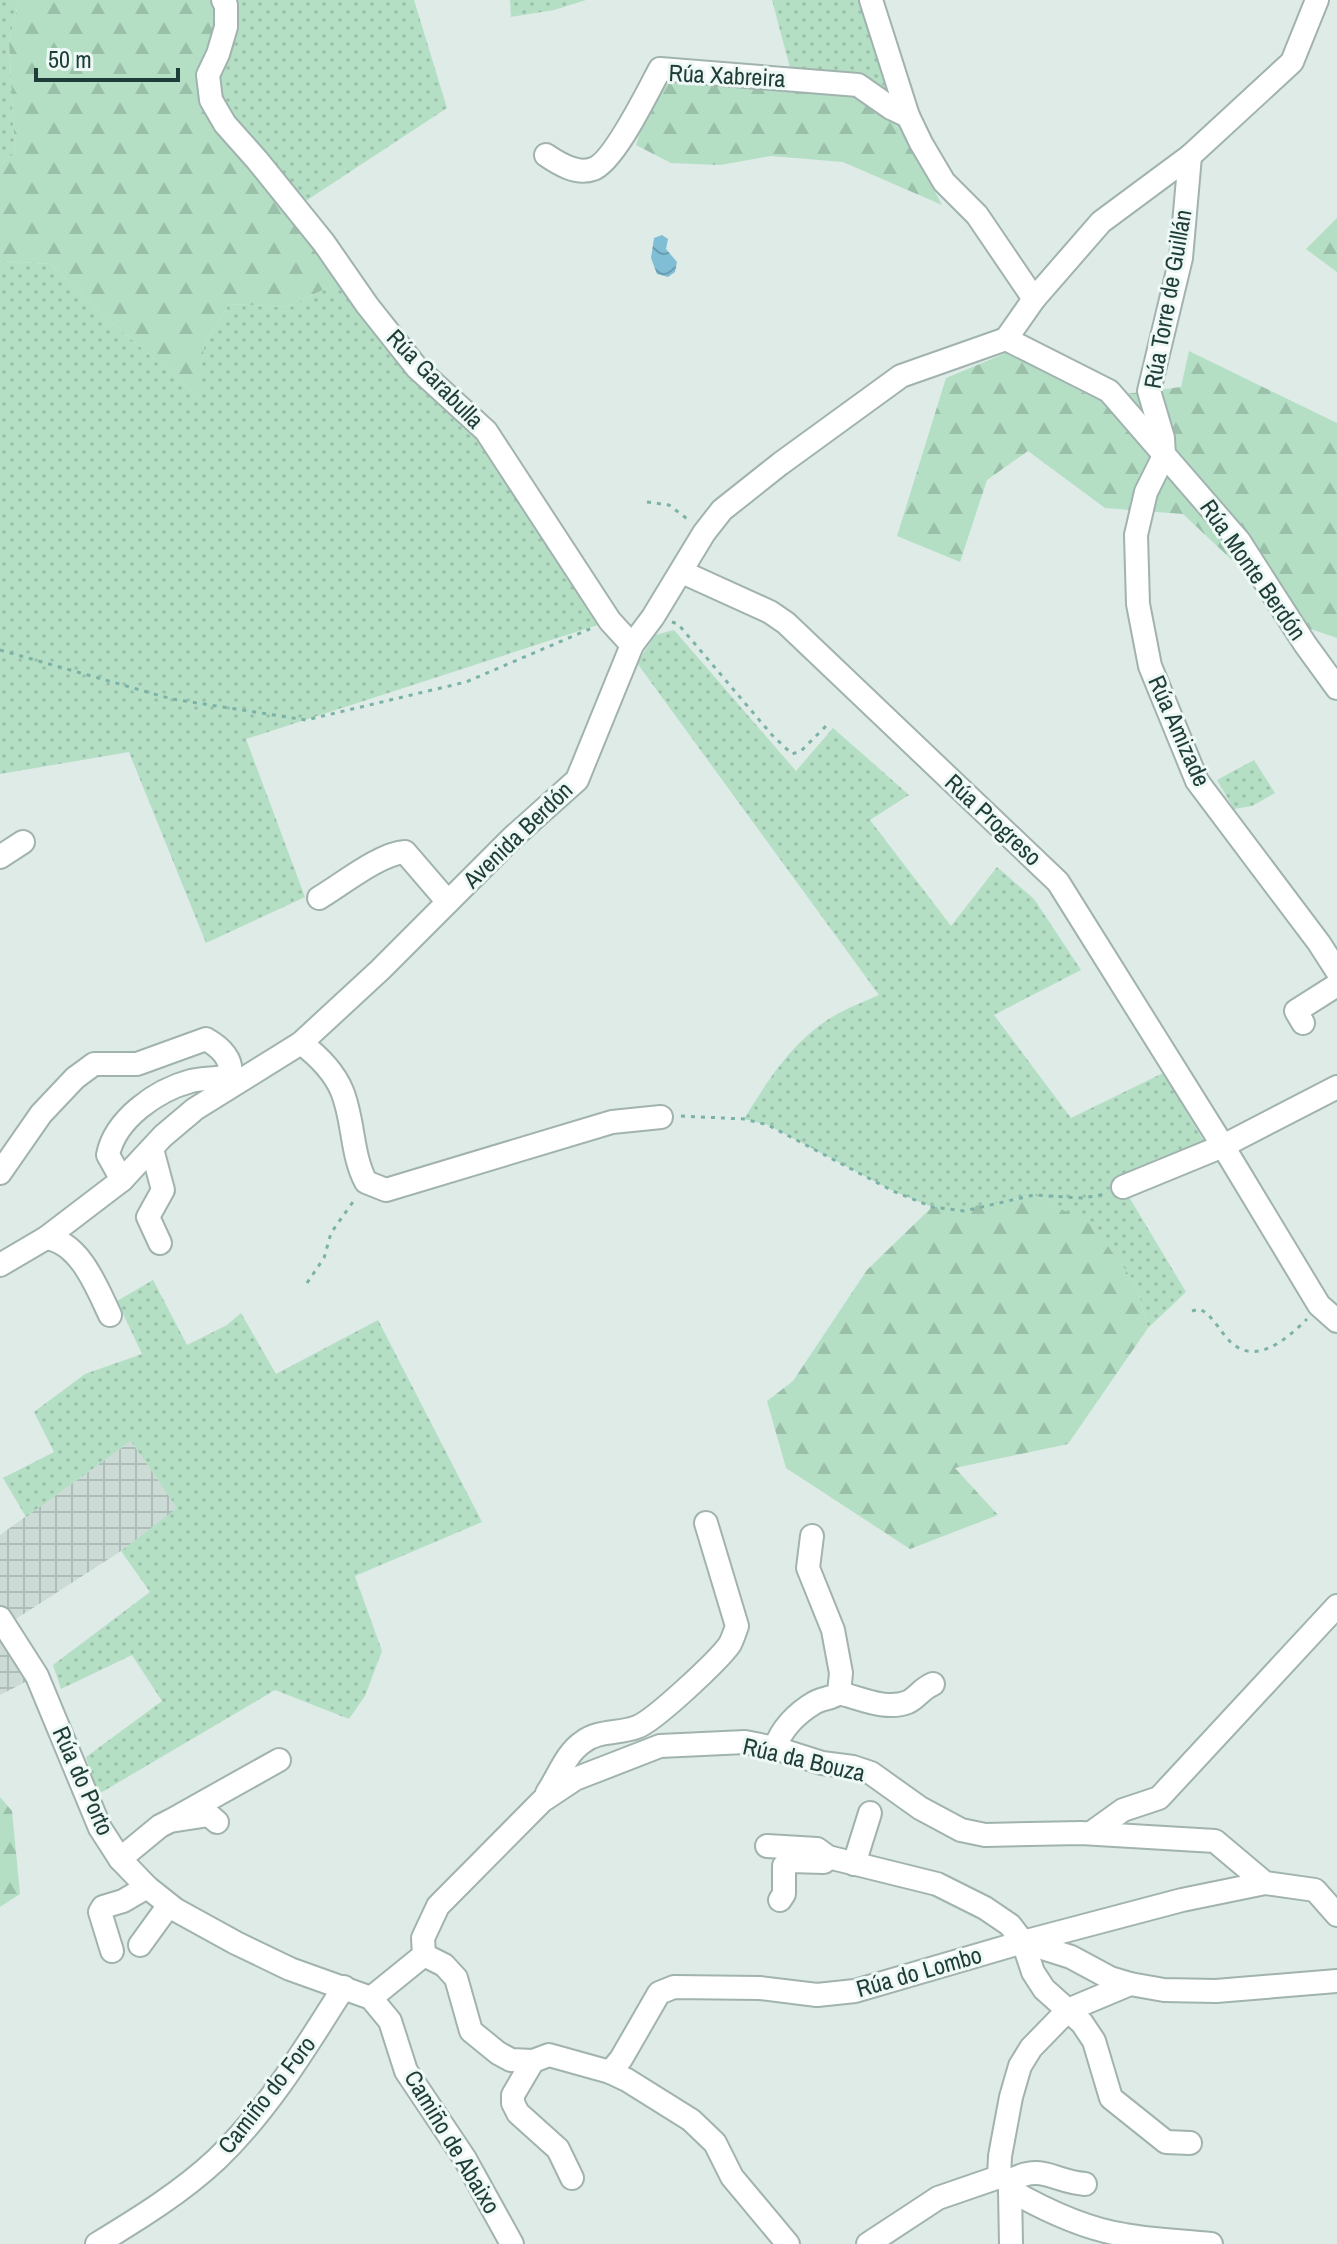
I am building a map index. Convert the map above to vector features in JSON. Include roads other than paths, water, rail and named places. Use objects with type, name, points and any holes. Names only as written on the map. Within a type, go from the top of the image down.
[{"type":"street","name":"Rúa Garabulla","points":[[223,0],[226,27],[208,75],[211,100],[225,124],[324,243],[367,305],[417,368],[486,431],[610,621],[632,645]]},
{"type":"street","points":[[871,0],[908,116],[944,182],[977,215],[1034,299]]},
{"type":"street","name":"Rúa Torre de Guillán","points":[[1164,456],[1109,391],[1006,339],[1034,299],[1101,222],[1190,156],[1292,62],[1317,0]]},
{"type":"street","name":"Rúa Xabreira","points":[[546,155],[562,167],[591,171],[607,161],[660,69],[858,85],[908,116]]},
{"type":"street","name":"Rúa Torre de Guillán","points":[[1164,456],[1163,438],[1149,391],[1181,258],[1190,156]]},
{"type":"street","name":"Avenida Berdón","points":[[0,1265],[46,1238],[122,1180],[163,1136],[232,1080],[301,1043],[380,970],[512,838],[577,780],[632,645],[722,510],[901,376],[1006,339]]},
{"type":"street","name":"Rúa Monte Berdón","points":[[1164,456],[1239,541],[1337,688]]},
{"type":"street","name":"Rúa Amizade","points":[[1164,456],[1146,492],[1136,535],[1138,604],[1150,666],[1197,781],[1337,971]]},
{"type":"street","name":"Rúa Progreso","points":[[682,572],[770,612],[786,623],[1058,882],[1319,1305],[1337,1321]]},
{"type":"street","points":[[0,857],[23,842]]},
{"type":"street","points":[[319,898],[384,859],[405,852],[448,902]]},
{"type":"street","points":[[1303,1023],[1296,1011],[1337,985]]},
{"type":"street","points":[[0,1173],[41,1114],[75,1078],[94,1064],[137,1064],[206,1039],[220,1046],[227,1058],[232,1080],[178,1085],[149,1099],[111,1141],[108,1155],[122,1180]]},
{"type":"street","points":[[301,1043],[317,1055],[341,1089],[360,1170],[366,1182],[386,1190],[612,1122],[661,1117]]},
{"type":"street","points":[[1123,1187],[1223,1146],[1337,1087]]},
{"type":"street","points":[[152,1149],[163,1190],[148,1217],[149,1225],[160,1243]]},
{"type":"street","points":[[46,1238],[66,1244],[72,1251],[110,1315]]},
{"type":"street","points":[[542,1801],[571,1753],[584,1740],[637,1727],[654,1717],[731,1642],[737,1626],[706,1523]]},
{"type":"street","points":[[775,1748],[789,1723],[817,1701],[833,1698],[839,1693],[841,1673],[833,1630],[808,1568],[812,1536]]},
{"type":"street","points":[[1091,1833],[1123,1810],[1159,1798],[1337,1606]]},
{"type":"street","name":"Rúa do Porto","points":[[0,1618],[37,1676],[100,1828],[120,1859],[147,1887],[169,1905],[236,1943],[290,1969],[371,1998]]},
{"type":"street","points":[[839,1693],[870,1702],[896,1705],[911,1701],[922,1689],[933,1684]]},
{"type":"street","points":[[637,1727],[660,1746]]},
{"type":"street","name":"Rúa da Bouza","points":[[424,1955],[423,1938],[438,1906],[542,1801],[575,1779],[660,1746],[745,1742],[822,1763],[853,1767],[871,1773],[920,1808],[961,1830],[985,1835],[1091,1833],[1215,1841],[1265,1883]]},
{"type":"street","points":[[120,1859],[160,1826],[279,1760]]},
{"type":"street","points":[[854,1864],[870,1813]]},
{"type":"street","points":[[170,1821],[209,1815],[217,1822]]},
{"type":"street","points":[[767,1846],[817,1849],[828,1857],[937,1884],[985,1908],[1010,1925],[1023,1942],[1033,1972],[1044,1989],[1082,2023],[1094,2041],[1111,2098],[1166,2142],[1190,2143]]},
{"type":"street","points":[[780,1900],[784,1894],[784,1866],[790,1861],[824,1862],[828,1857]]},
{"type":"street","points":[[1265,1883],[1315,1890],[1337,1881]]},
{"type":"street","name":"Rúa do Lombo","points":[[610,2072],[621,2059],[659,1993],[674,1987],[760,1988],[817,1995],[855,1991],[1182,1900],[1265,1883]]},
{"type":"street","points":[[112,1951],[100,1912],[103,1907],[123,1901],[147,1887]]},
{"type":"street","points":[[1315,1890],[1337,1915]]},
{"type":"street","points":[[140,1945],[169,1905]]},
{"type":"street","points":[[1023,1942],[1071,1957],[1110,1978],[1164,1990],[1216,1991],[1337,1981]]},
{"type":"street","points":[[371,1998],[424,1955],[444,1965],[456,1978],[471,2031],[498,2053],[511,2060],[533,2061],[549,2055],[610,2072],[691,2120],[715,2143],[732,2177],[788,2244]]},
{"type":"street","points":[[1011,2244],[1006,2183],[1000,2156],[1020,2066],[1031,2048],[1068,2010],[1130,1984]]},
{"type":"street","name":"Camiño do Foro","points":[[97,2244],[165,2200],[216,2160],[249,2125],[293,2068],[344,1987]]},
{"type":"street","name":"Camiño de Abaixo","points":[[371,1998],[390,2021],[406,2071],[465,2159],[512,2244]]},
{"type":"street","points":[[533,2061],[513,2095],[513,2103],[518,2113],[558,2149],[572,2178]]},
{"type":"street","points":[[868,2244],[938,2198],[1006,2183],[1031,2172],[1040,2171],[1060,2180],[1085,2184]]},
{"type":"street","points":[[1006,2183],[1032,2203],[1086,2225],[1123,2235],[1211,2244]]},
{"type":"water","points":[[662,235],[668,239],[666,249],[677,262],[675,272],[668,277],[657,274],[651,258],[654,238]]}]
